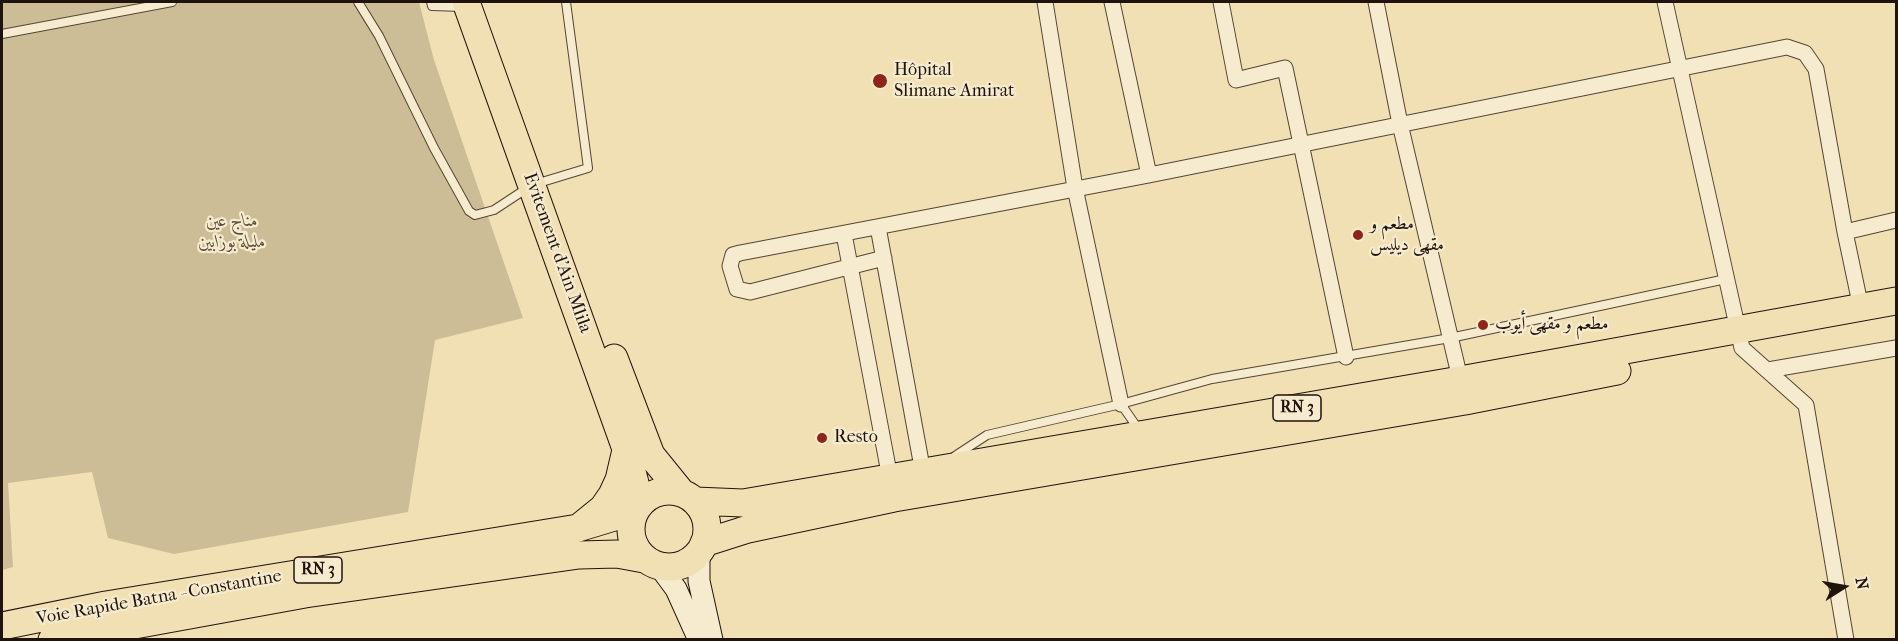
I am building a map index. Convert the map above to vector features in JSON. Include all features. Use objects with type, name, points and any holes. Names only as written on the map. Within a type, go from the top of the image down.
[{"type":"highway","name":"Evitement d'Ain Mlila","points":[[472,3],[539,182],[644,442],[659,468],[688,497]]},
{"type":"highway","name":"Evitement d'Ain Mlila","points":[[539,182],[626,449],[635,483],[636,509]]},
{"type":"highway","name":"RN 3","points":[[1740,340],[1861,308],[1896,302]]},
{"type":"highway","name":"RN 3","points":[[688,497],[743,503],[890,478],[928,478],[1463,391],[1740,340],[1896,320]]},
{"type":"highway","name":"RN 3","points":[[702,548],[748,529],[928,478],[1142,434],[1463,391]]},
{"type":"highway","points":[[578,528],[591,519],[612,495],[621,472],[626,449]]},
{"type":"highway","points":[[657,492],[688,497],[701,508],[707,525],[702,548],[685,564],[668,568],[651,562],[632,542],[631,521],[636,509],[657,492]]},
{"type":"highway","name":"Voie Rapide Batna - Constantine","points":[[2,626],[106,605],[578,528],[636,509]]},
{"type":"highway","name":"Voie Rapide Batna - Constantine","points":[[52,639],[305,594],[579,555],[617,554],[651,562]]},
{"type":"main road","points":[[702,548],[699,581],[712,639]]},
{"type":"main road","points":[[651,562],[676,589],[699,639]]},
{"type":"street","points":[[1045,2],[1075,188],[1121,404]]},
{"type":"street","points":[[1112,2],[1149,175]]},
{"type":"street","points":[[1221,2],[1236,80],[1285,68],[1303,143],[1346,357]]},
{"type":"street","points":[[1376,2],[1400,124],[1463,391]]},
{"type":"street","points":[[1665,2],[1740,340],[1806,405],[1846,639]]},
{"type":"street","points":[[884,258],[750,292],[737,289],[730,266],[733,255],[740,253],[1149,175],[1787,47],[1805,53],[1816,69],[1861,308]]},
{"type":"street","points":[[1845,232],[1896,220]]},
{"type":"street","points":[[878,227],[928,478]]},
{"type":"street","points":[[844,234],[890,478]]},
{"type":"street","points":[[1768,370],[1896,348]]},
{"type":"lane","points":[[2,34],[172,2]]},
{"type":"lane","points":[[358,2],[380,36],[434,148],[469,211],[481,215],[494,210],[539,182],[588,168],[566,2]]},
{"type":"lane","points":[[431,2],[432,6],[472,3]]},
{"type":"lane","points":[[928,478],[987,435],[1121,404],[1212,379],[1450,338],[1726,279]]},
{"type":"lane","points":[[1121,404],[1142,434]]},
{"type":"green space","name":"مناج عين مليلة بوزابين","points":[[2,2],[419,2],[434,60],[523,318],[435,340],[408,512],[174,554],[108,538],[92,472],[8,483],[13,567],[2,570]]},
{"type":"place","name":"Hôpital Slimane Amirat","points":[[880,81]]},
{"type":"place","name":"مطعم و مقهى ديليس","points":[[1358,235]]},
{"type":"place","name":"مطعم و مقهى أيوب","points":[[1483,325]]},
{"type":"place","name":"Resto","points":[[822,438]]}]
